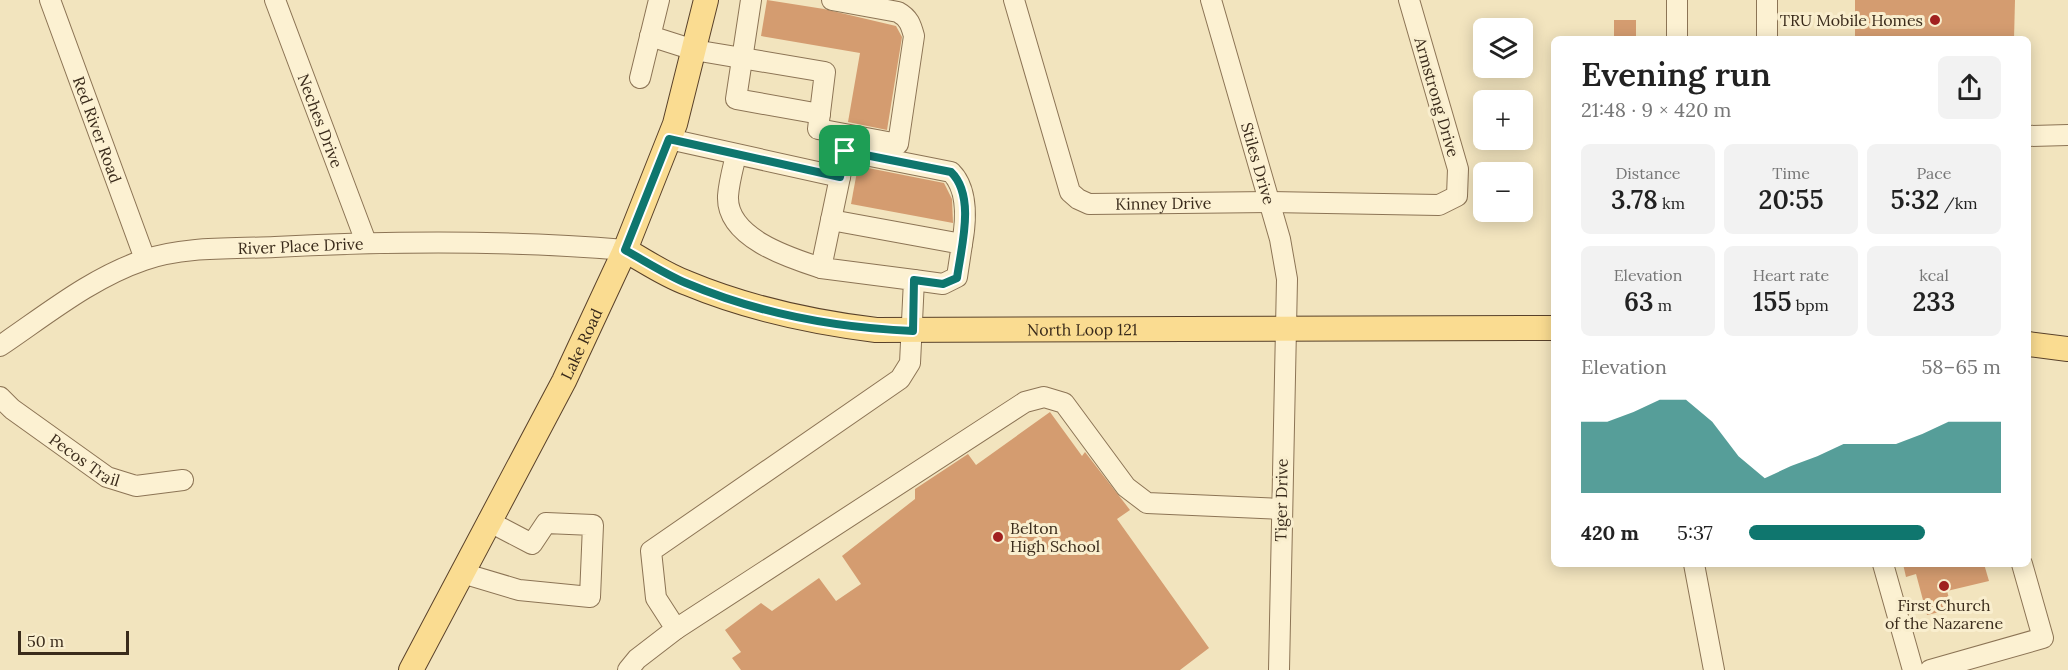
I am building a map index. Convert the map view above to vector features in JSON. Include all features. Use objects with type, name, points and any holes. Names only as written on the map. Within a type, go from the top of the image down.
[{"type":"main road","name":"Lake Road","points":[[411,670],[564,381],[625,250],[669,139],[706,0]]},
{"type":"main road","name":"North Loop 121","points":[[625,250],[685,283],[768,310],[831,324],[913,331],[1551,328]]},
{"type":"main road","points":[[2031,344],[2068,349]]},
{"type":"street","name":"Red River Road","points":[[50,0],[145,260]]},
{"type":"street","name":"Neches Drive","points":[[275,0],[366,242]]},
{"type":"street","points":[[640,78],[659,0]]},
{"type":"street","points":[[751,0],[736,99],[820,114]]},
{"type":"street","points":[[650,36],[694,50],[825,72],[818,129],[898,144],[914,36],[906,17],[898,12],[832,0]]},
{"type":"street","name":"Kinney Drive","points":[[1014,0],[1073,196],[1089,204],[1270,202],[1439,205],[1457,196]]},
{"type":"street","name":"Stiles Drive","points":[[1211,0],[1270,202],[1287,279],[1288,330]]},
{"type":"street","name":"Armstrong Drive","points":[[1409,0],[1458,170],[1457,196]]},
{"type":"street","points":[[1677,0],[1677,36]]},
{"type":"street","points":[[1767,0],[1767,36]]},
{"type":"street","points":[[2031,136],[2068,135]]},
{"type":"street","points":[[669,139],[840,177]]},
{"type":"street","points":[[736,154],[728,198],[732,213],[740,227],[758,242],[779,253],[821,268],[943,284],[957,278],[966,212],[956,179],[951,172],[845,151],[821,268]]},
{"type":"street","points":[[831,220],[962,244]]},
{"type":"street","name":"River Place Drive","points":[[0,346],[80,292],[145,260],[216,249],[366,242],[583,246],[625,250]]},
{"type":"street","points":[[676,629],[656,598],[651,551],[900,379],[910,363],[914,280]]},
{"type":"street","name":"Tiger Drive","points":[[1279,670],[1282,415],[1288,330]]},
{"type":"street","name":"Pecos Trail","points":[[0,397],[12,409],[107,477],[136,486],[183,480]]},
{"type":"street","points":[[628,670],[637,659],[676,629],[1025,402],[1044,397],[1064,403],[1126,487],[1147,503],[1281,509]]},
{"type":"street","points":[[462,573],[519,590],[590,597],[592,525],[546,523],[532,544],[488,521]]},
{"type":"street","points":[[1695,567],[1714,670]]},
{"type":"street","points":[[1884,567],[1913,670]]},
{"type":"street","points":[[1930,670],[2043,638],[2023,567]]},
{"type":"building","points":[[767,0],[824,9],[896,26],[902,37],[887,130],[848,122],[860,53],[761,36]]},
{"type":"building","name":"TRU Mobile Homes","points":[[1855,0],[2015,0],[2014,36],[1855,36]]},
{"type":"building","points":[[1614,20],[1636,20],[1636,36],[1614,36]]},
{"type":"building","points":[[858,166],[944,183],[952,199],[953,223],[851,204]]},
{"type":"building","name":"Belton High School","points":[[1050,412],[1082,456],[1085,452],[1130,510],[1117,519],[1209,648],[1180,670],[741,670],[732,658],[741,652],[725,630],[761,603],[772,611],[819,578],[836,601],[861,584],[842,556],[915,499],[915,489],[968,454],[976,465]]},
{"type":"building","name":"First Church of the Nazarene","points":[[1904,567],[1985,567],[1989,581],[1947,591],[1952,609],[1927,615],[1916,574],[1906,577]]},
{"type":"place","name":"TRU Mobile Homes","points":[[1935,20]]},
{"type":"place","name":"Belton High School","points":[[998,537]]},
{"type":"place","name":"First Church of the Nazarene","points":[[1944,586]]},
{"type":"route","points":[[669,139],[840,177],[845,151],[951,172],[956,179],[964,204],[966,220],[957,278],[943,284],[914,280],[913,331],[876,330],[831,324],[768,310],[685,283],[625,250],[669,139]]}]
